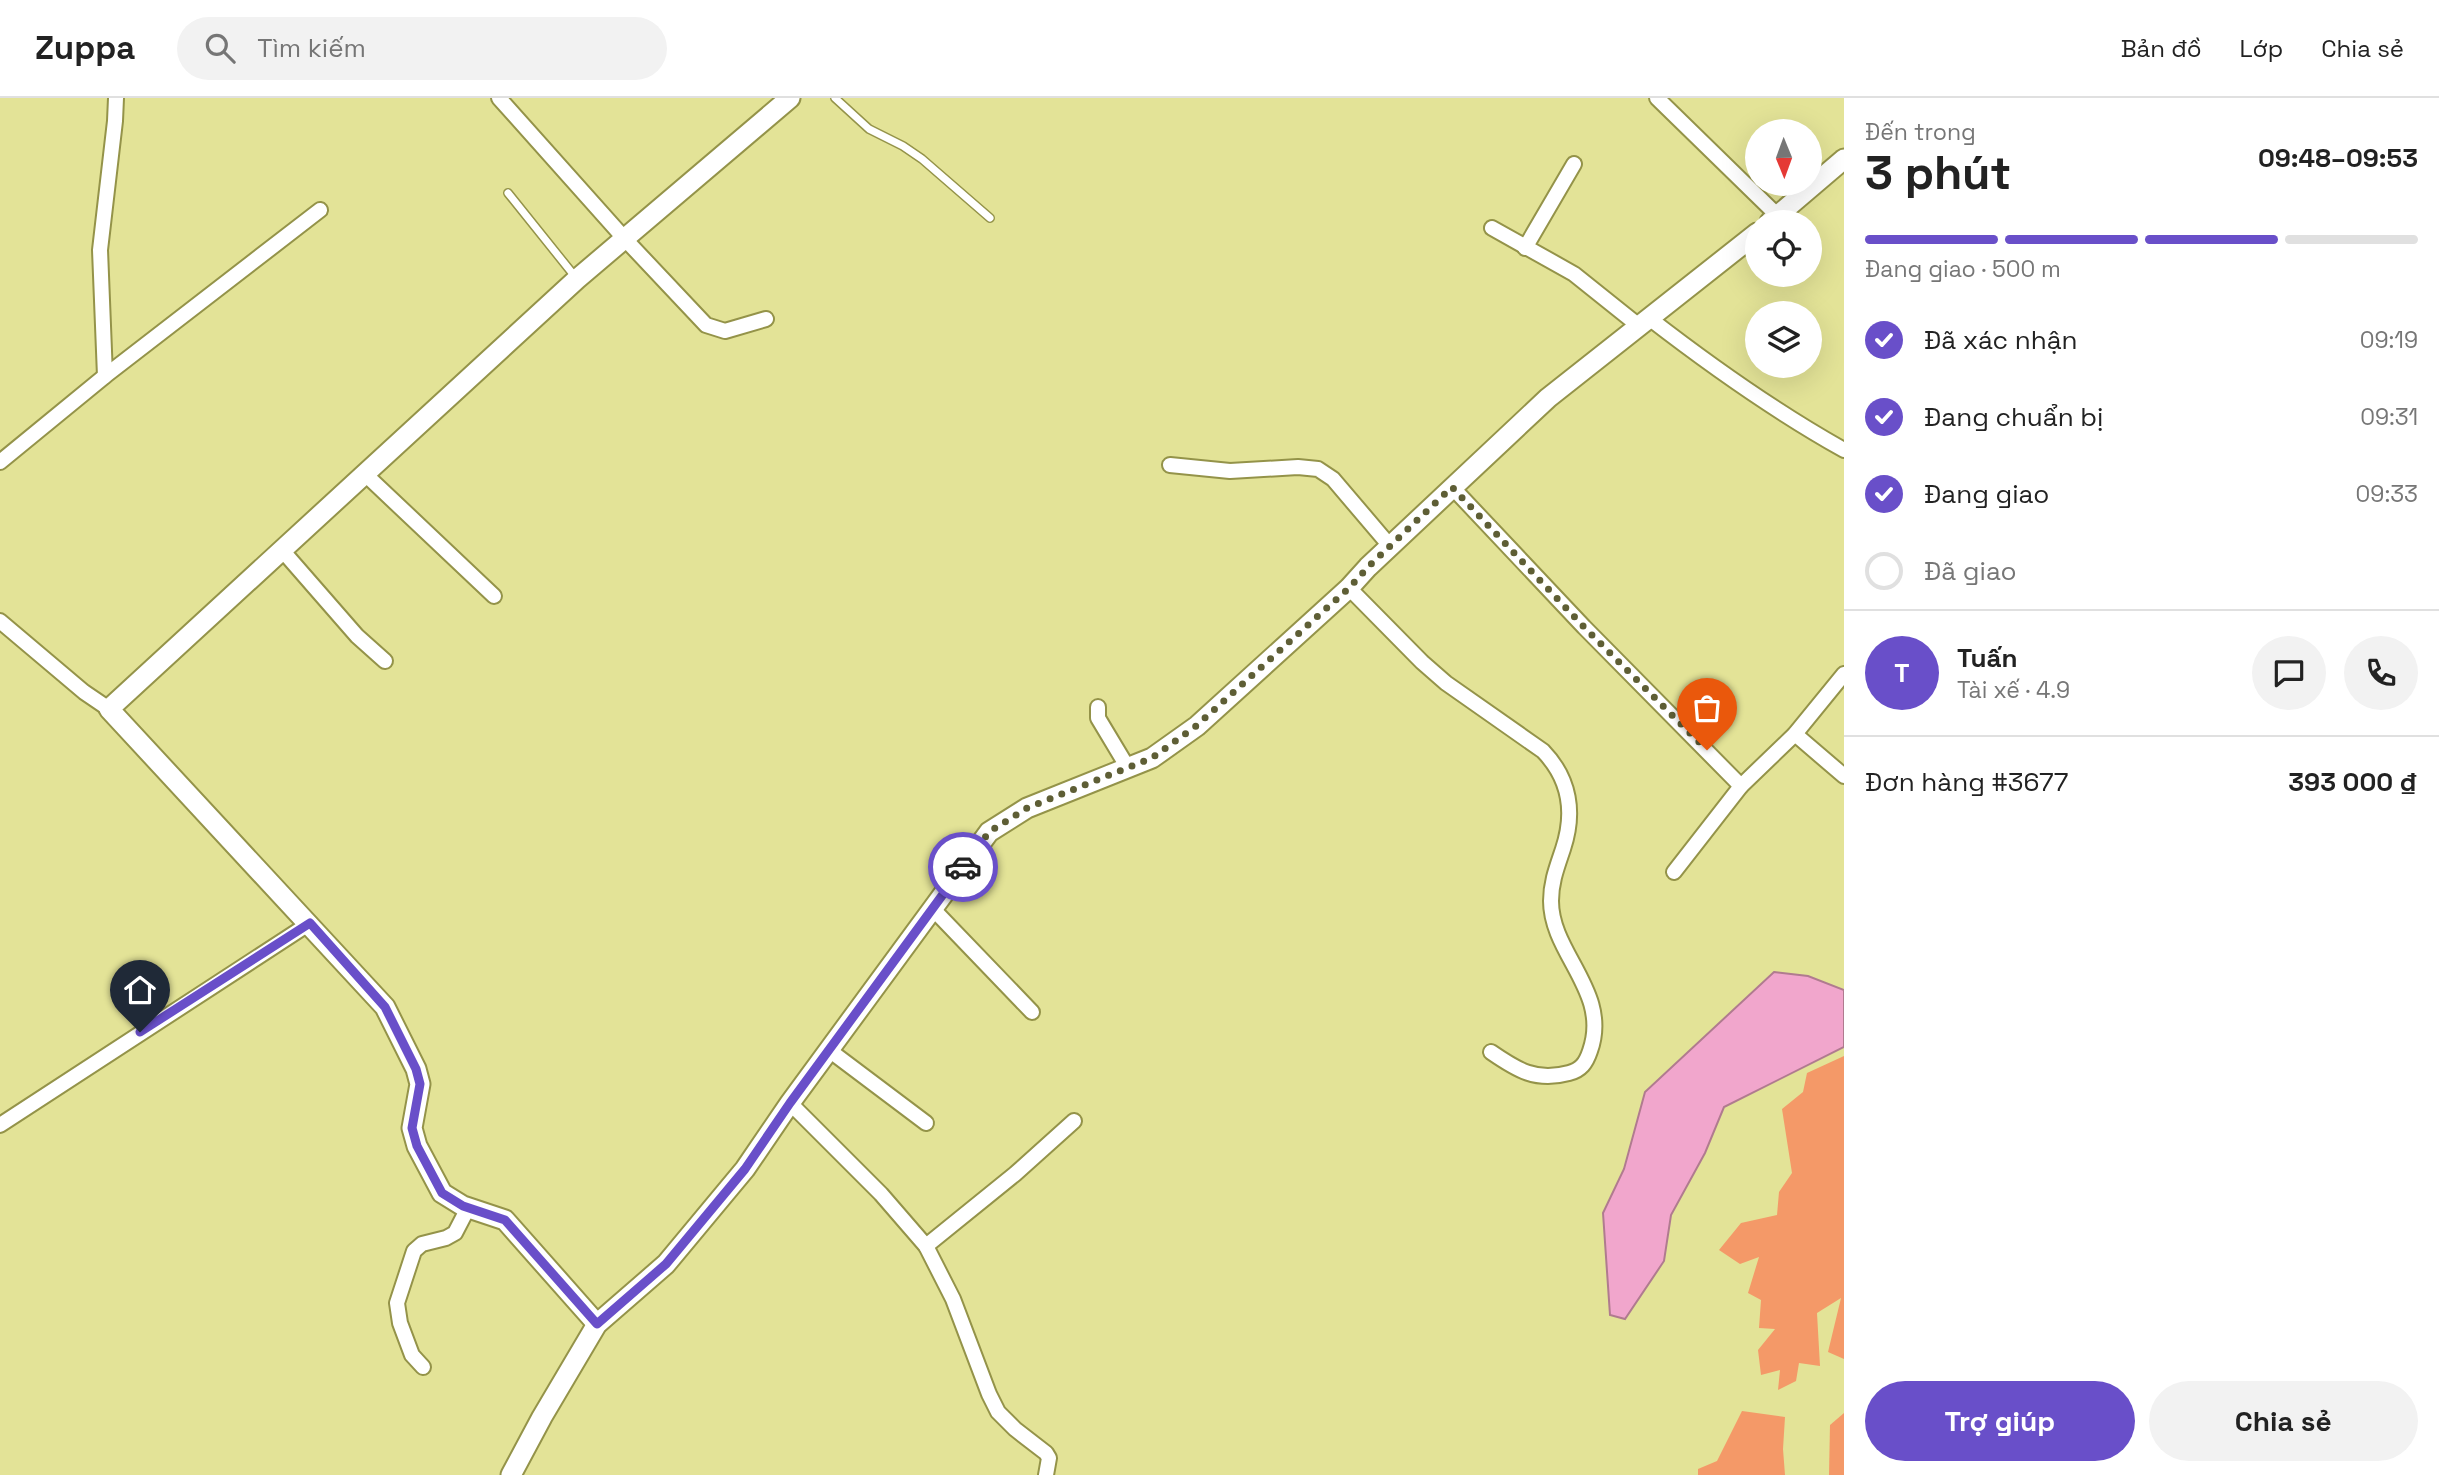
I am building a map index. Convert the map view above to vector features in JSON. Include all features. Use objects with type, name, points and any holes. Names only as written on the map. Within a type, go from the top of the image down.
[{"type":"street","points":[[105,376],[100,250],[116,121],[116,98]]},
{"type":"street","points":[[499,98],[706,325],[712,329],[730,330],[766,319]]},
{"type":"street","points":[[109,709],[577,279],[790,98]]},
{"type":"street","points":[[1657,98],[1765,210]]},
{"type":"street","points":[[1784,210],[1844,159]]},
{"type":"street","points":[[1525,248],[1574,164]]},
{"type":"street","points":[[0,462],[105,376],[320,211]]},
{"type":"street","points":[[1492,228],[1574,274],[1844,450]]},
{"type":"street","points":[[511,1475],[597,1324],[666,1264],[745,1169],[790,1103],[989,832],[1027,808],[1152,758],[1196,726],[1349,588],[1548,398],[1745,242]]},
{"type":"street","points":[[1170,465],[1230,471],[1298,467],[1318,469],[1333,479],[1390,546]]},
{"type":"street","points":[[365,474],[494,596]]},
{"type":"street","points":[[1452,487],[1584,627],[1741,786]]},
{"type":"street","points":[[282,550],[356,636],[385,661]]},
{"type":"street","points":[[1349,588],[1446,683],[1543,751],[1559,770],[1568,792],[1570,810],[1567,833],[1554,873],[1551,902],[1555,923],[1595,1012],[1595,1036],[1587,1061],[1580,1069],[1552,1076],[1519,1072],[1491,1052]]},
{"type":"street","points":[[0,621],[84,692],[109,709],[385,1007],[416,1069],[420,1084],[412,1128],[417,1146],[442,1193],[468,1208],[505,1220],[597,1324]]},
{"type":"street","points":[[1674,872],[1741,786],[1795,734],[1844,674]]},
{"type":"street","points":[[1098,707],[1098,718],[1128,768]]},
{"type":"street","points":[[1795,734],[1844,776]]},
{"type":"street","points":[[933,909],[1032,1012]]},
{"type":"street","points":[[0,1125],[310,923]]},
{"type":"street","points":[[829,1050],[926,1123]]},
{"type":"street","points":[[790,1103],[881,1194],[926,1246],[953,1299],[994,1403],[1009,1423],[1046,1452],[1049,1458],[1046,1475]]},
{"type":"street","points":[[926,1246],[1015,1174],[1074,1121]]},
{"type":"street","points":[[424,1367],[412,1355],[400,1324],[397,1303],[414,1251],[422,1244],[455,1233],[468,1208]]},
{"type":"lane","points":[[835,98],[869,130],[903,146],[922,159],[990,218]]},
{"type":"lane","points":[[508,193],[577,279]]},
{"type":"shaded area","points":[[1774,972],[1808,976],[1844,990],[1844,1047],[1724,1107],[1705,1153],[1671,1215],[1664,1261],[1625,1319],[1610,1315],[1603,1213],[1624,1169],[1645,1092]]},
{"type":"shaded area","points":[[1844,1056],[1844,1359],[1828,1352],[1841,1298],[1817,1313],[1820,1366],[1799,1363],[1796,1381],[1778,1390],[1780,1370],[1761,1375],[1758,1350],[1775,1329],[1759,1328],[1761,1300],[1748,1293],[1759,1257],[1740,1264],[1719,1250],[1741,1223],[1777,1215],[1779,1192],[1792,1173],[1782,1109],[1803,1092],[1807,1073]]},
{"type":"shaded area","points":[[1742,1411],[1785,1417],[1785,1475],[1698,1475],[1698,1469],[1717,1461]]},
{"type":"shaded area","points":[[1844,1413],[1844,1475],[1829,1475],[1830,1425]]},
{"type":"way so far","points":[[963,867],[989,832],[1027,808],[1152,758],[1196,726],[1349,588],[1452,487],[1584,627],[1707,750]]},
{"type":"route","points":[[140,1032],[310,923],[385,1007],[416,1069],[420,1084],[412,1128],[417,1146],[442,1193],[463,1206],[505,1220],[597,1324],[666,1264],[745,1169],[790,1103],[963,867]]}]
